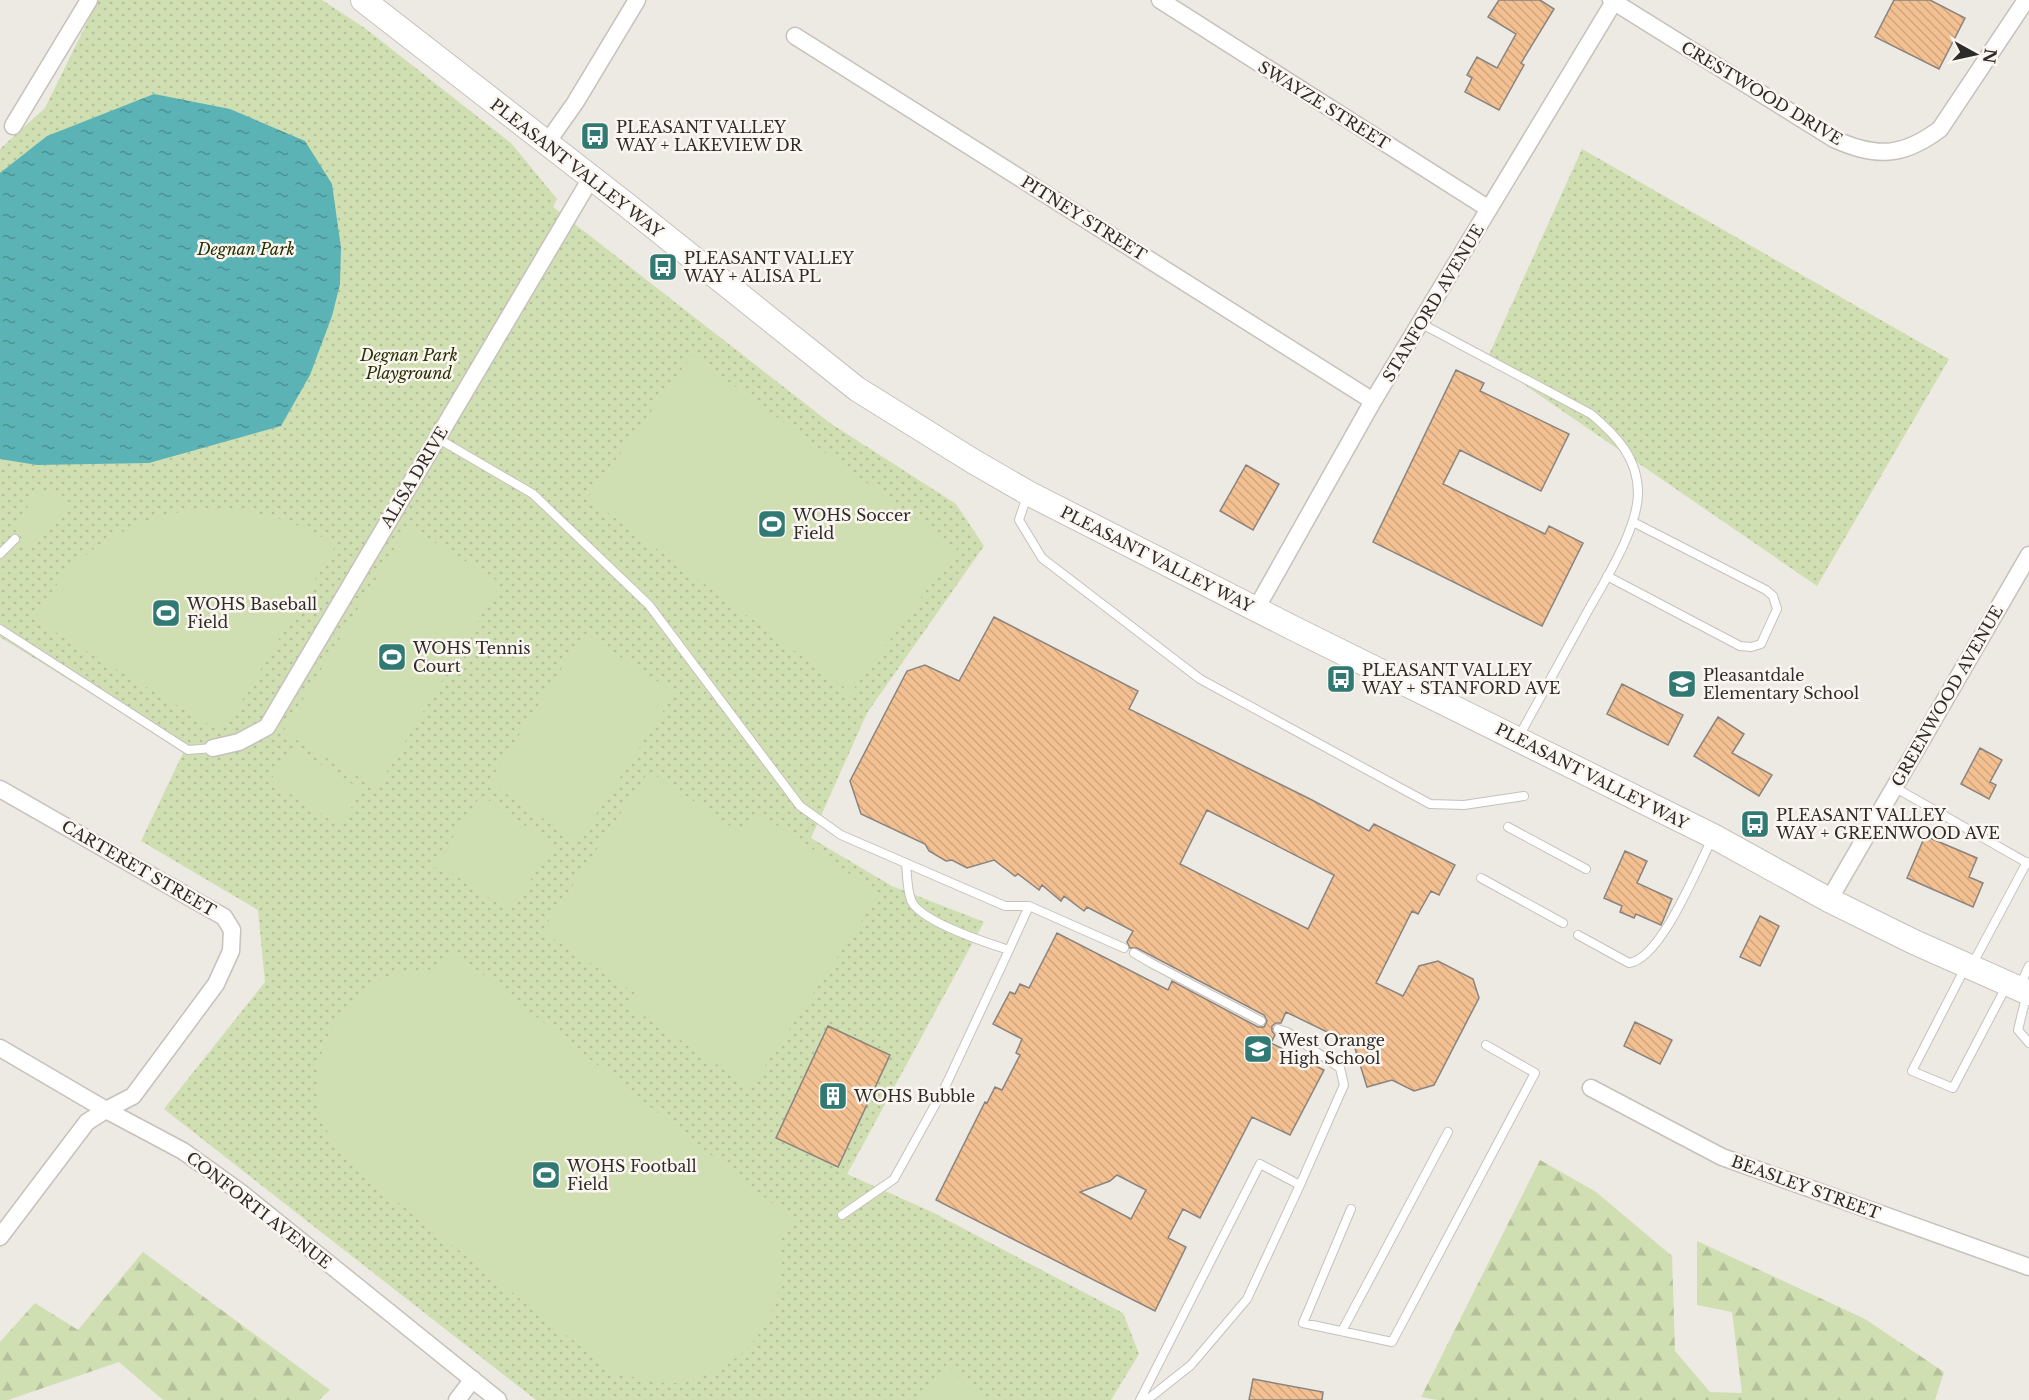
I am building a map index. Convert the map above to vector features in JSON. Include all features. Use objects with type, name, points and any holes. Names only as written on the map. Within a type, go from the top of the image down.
[{"type":"main road","name":"PLEASANT VALLEY WAY","points":[[363,0],[857,390],[962,455],[1028,493],[1256,609],[1713,836],[1829,900],[2020,990]]},
{"type":"street","points":[[13,126],[89,0]]},
{"type":"street","points":[[546,144],[575,103],[637,0]]},
{"type":"street","name":"SWAYZE STREET","points":[[1160,0],[1489,209]]},
{"type":"street","name":"CRESTWOOD DRIVE","points":[[1613,1],[1834,139],[1855,148],[1873,152],[1909,147],[1925,140],[1940,129],[2026,0]]},
{"type":"street","name":"STANFORD AVENUE","points":[[1256,609],[1373,401],[1613,1]]},
{"type":"street","name":"PITNEY STREET","points":[[795,36],[1373,401]]},
{"type":"street","name":"ALISA DRIVE","points":[[213,748],[239,742],[267,727],[591,178]]},
{"type":"street","name":"GREENWOOD AVENUE","points":[[1829,900],[2029,555]]},
{"type":"street","name":"CARTERET STREET","points":[[0,789],[224,917],[232,930],[231,951],[216,984],[133,1096],[87,1122],[0,1237]]},
{"type":"street","name":"CONFORTI AVENUE","points":[[0,1048],[106,1110],[183,1151],[240,1192],[498,1400]]},
{"type":"street","name":"BEASLEY STREET","points":[[1591,1088],[1722,1157],[2029,1267]]},
{"type":"street","points":[[456,1400],[472,1379]]},
{"type":"lane","points":[[1420,323],[1591,414],[1612,432],[1628,453],[1636,474],[1638,494],[1633,522],[1607,576],[1518,738]]},
{"type":"lane","points":[[437,438],[533,494],[649,605],[800,806],[841,835],[1005,906],[1029,906],[1124,948]]},
{"type":"lane","points":[[1028,493],[1019,520],[1042,558],[1200,679],[1430,804],[1464,805],[1524,796]]},
{"type":"lane","points":[[1607,576],[1740,646],[1750,647],[1761,644],[1777,609],[1773,596],[1766,590],[1633,522]]},
{"type":"lane","points":[[0,554],[15,539]]},
{"type":"lane","points":[[0,629],[188,750],[213,748]]},
{"type":"lane","points":[[1894,787],[2028,863],[1912,1071],[1953,1088],[2020,990],[2029,966]]},
{"type":"lane","points":[[1508,827],[1586,869]]},
{"type":"lane","points":[[1578,935],[1629,963],[1641,959],[1666,931],[1713,836]]},
{"type":"lane","points":[[906,863],[910,899],[917,911],[974,939],[1009,950]]},
{"type":"lane","points":[[1481,878],[1563,923]]},
{"type":"lane","points":[[842,1215],[894,1179],[945,1087],[1029,906]]},
{"type":"lane","points":[[1134,953],[1261,1021]]},
{"type":"lane","points":[[2020,990],[2018,1030],[2029,1043]]},
{"type":"lane","points":[[1147,1400],[1191,1365],[1247,1299],[1344,1085],[1340,1068],[1287,1032],[1278,1029]]},
{"type":"lane","points":[[1351,1209],[1303,1323],[1392,1342],[1535,1073],[1486,1045]]},
{"type":"lane","points":[[1342,1331],[1448,1132]]},
{"type":"lane","points":[[1140,1400],[1260,1164],[1300,1185]]},
{"type":"green space","points":[[98,0],[322,0],[366,29],[511,143],[557,199],[553,207],[830,423],[956,504],[984,546],[867,713],[811,838],[892,886],[984,922],[847,1174],[932,1212],[1123,1313],[1139,1354],[1111,1400],[536,1400],[164,1109],[265,982],[258,910],[141,841],[184,751],[0,637],[0,149],[45,108]]},
{"type":"green space","points":[[1582,149],[1949,359],[1817,586],[1487,359]]},
{"type":"green space","name":"WOHS Soccer Field","points":[[692,355],[957,549],[853,690],[854,696],[847,696],[845,688],[588,498]]},
{"type":"green space","points":[[39,491],[64,496],[72,506],[29,547],[13,527]]},
{"type":"green space","name":"WOHS Baseball Field","points":[[203,508],[240,510],[272,517],[303,528],[336,545],[227,725],[216,729],[35,620],[65,575],[104,542],[150,520]]},
{"type":"green space","name":"WOHS Tennis Court","points":[[408,526],[501,583],[377,788],[283,732]]},
{"type":"green space","points":[[584,633],[675,693],[578,842],[489,782]]},
{"type":"green space","points":[[293,747],[362,790],[340,826],[270,781]]},
{"type":"green space","points":[[649,771],[742,834],[757,812],[878,893],[759,1075],[757,1074],[749,1086],[628,1005],[635,993],[542,931]]},
{"type":"green space","points":[[481,795],[554,846],[509,911],[441,866],[434,868],[432,858],[439,858]]},
{"type":"green space","points":[[452,950],[792,1219],[778,1237],[782,1258],[776,1301],[760,1333],[749,1347],[735,1358],[720,1368],[676,1383],[652,1381],[613,1372],[353,1167],[338,1148],[329,1135],[320,1113],[317,1080],[323,1048],[338,1018],[373,984],[398,974],[437,969]]},
{"type":"green space","points":[[1540,1160],[1596,1192],[1672,1256],[1675,1351],[1710,1392],[1742,1393],[1732,1312],[1697,1305],[1697,1241],[1865,1319],[1944,1372],[1935,1400],[1438,1400],[1421,1397]]},
{"type":"green space","points":[[143,1252],[330,1390],[319,1400],[163,1400],[119,1362],[8,1400],[0,1400],[0,1342],[35,1303],[78,1330]]},
{"type":"green space","points":[[946,1365],[982,1400],[915,1400]]},
{"type":"water","points":[[154,94],[230,109],[305,141],[332,184],[341,248],[340,284],[332,316],[310,375],[281,426],[149,463],[37,465],[0,459],[0,173],[47,136]]},
{"type":"building","points":[[1499,0],[1540,0],[1554,9],[1521,63],[1524,65],[1499,110],[1465,92],[1472,78],[1467,75],[1477,57],[1497,68],[1516,34],[1488,17]]},
{"type":"building","points":[[1894,0],[1930,0],[1965,18],[1939,69],[1875,37]]},
{"type":"building","points":[[1456,370],[1484,383],[1480,391],[1569,434],[1541,491],[1460,450],[1443,484],[1545,534],[1549,526],[1583,543],[1542,626],[1373,542]]},
{"type":"building","points":[[1246,465],[1279,484],[1253,530],[1220,511]]},
{"type":"building","name":"West Orange High School","points":[[994,617],[1138,691],[1129,709],[1312,800],[1369,831],[1374,824],[1455,865],[1439,895],[1431,891],[1418,914],[1412,911],[1376,983],[1403,996],[1419,966],[1438,961],[1473,979],[1479,998],[1434,1085],[1414,1091],[1392,1080],[1367,1087],[1354,1045],[1286,1012],[1281,1023],[1272,1026],[1275,1035],[1271,1043],[1324,1070],[1290,1135],[1252,1117],[1200,1218],[1183,1209],[1168,1238],[1186,1247],[1155,1311],[936,1200],[985,1102],[987,1103],[995,1087],[1002,1090],[1020,1055],[1016,1053],[1022,1039],[993,1024],[1010,992],[1015,994],[1020,984],[1029,988],[1057,933],[1168,990],[1172,981],[1258,1027],[1264,1027],[1267,1021],[1264,1015],[1137,948],[1130,948],[1127,942],[1133,931],[1087,907],[1084,911],[1064,896],[1061,901],[1042,885],[1039,890],[994,860],[967,868],[952,860],[946,861],[929,851],[925,844],[861,814],[850,781],[907,671],[925,665],[959,681]],"holes":[[[1207,810],[1334,875],[1308,929],[1180,864]],[[1117,1175],[1146,1190],[1131,1219],[1080,1192],[1110,1181]]]},
{"type":"building","points":[[1622,684],[1683,715],[1668,745],[1607,714]]},
{"type":"building","points":[[1718,717],[1744,734],[1732,753],[1772,775],[1759,796],[1694,756]]},
{"type":"building","points":[[1980,748],[2002,760],[1990,782],[1996,785],[1989,799],[1961,784]]},
{"type":"building","points":[[1925,836],[1977,858],[1969,877],[1983,883],[1973,907],[1907,878]]},
{"type":"building","points":[[1625,851],[1647,861],[1637,883],[1672,899],[1661,925],[1636,914],[1634,918],[1620,912],[1622,906],[1604,898]]},
{"type":"building","points":[[1760,916],[1779,926],[1760,966],[1740,957]]},
{"type":"building","points":[[1635,1022],[1672,1040],[1660,1064],[1624,1046]]},
{"type":"building","name":"WOHS Bubble","points":[[828,1026],[890,1055],[838,1167],[776,1138]]},
{"type":"building","points":[[1253,1379],[1323,1392],[1322,1400],[1249,1400]]},
{"type":"place","name":"PLEASANT VALLEY WAY + LAKEVIEW DR","points":[[595,136]]},
{"type":"place","name":"PLEASANT VALLEY WAY + ALISA PL","points":[[663,267]]},
{"type":"place","name":"WOHS Soccer Field","points":[[772,524]]},
{"type":"place","name":"WOHS Baseball Field","points":[[166,613]]},
{"type":"place","name":"WOHS Tennis Court","points":[[392,657]]},
{"type":"place","name":"PLEASANT VALLEY WAY + STANFORD AVE","points":[[1341,679]]},
{"type":"place","name":"Pleasantdale Elementary School","points":[[1682,684]]},
{"type":"place","name":"PLEASANT VALLEY WAY + GREENWOOD AVE","points":[[1755,824]]},
{"type":"place","name":"West Orange High School","points":[[1258,1049]]},
{"type":"place","name":"WOHS Bubble","points":[[833,1096]]},
{"type":"place","name":"WOHS Football Field","points":[[546,1175]]},
{"type":"park label","name":"Degnan Park","points":[[246,249]]},
{"type":"park label","name":"Degnan Park Playground","points":[[409,364]]}]
